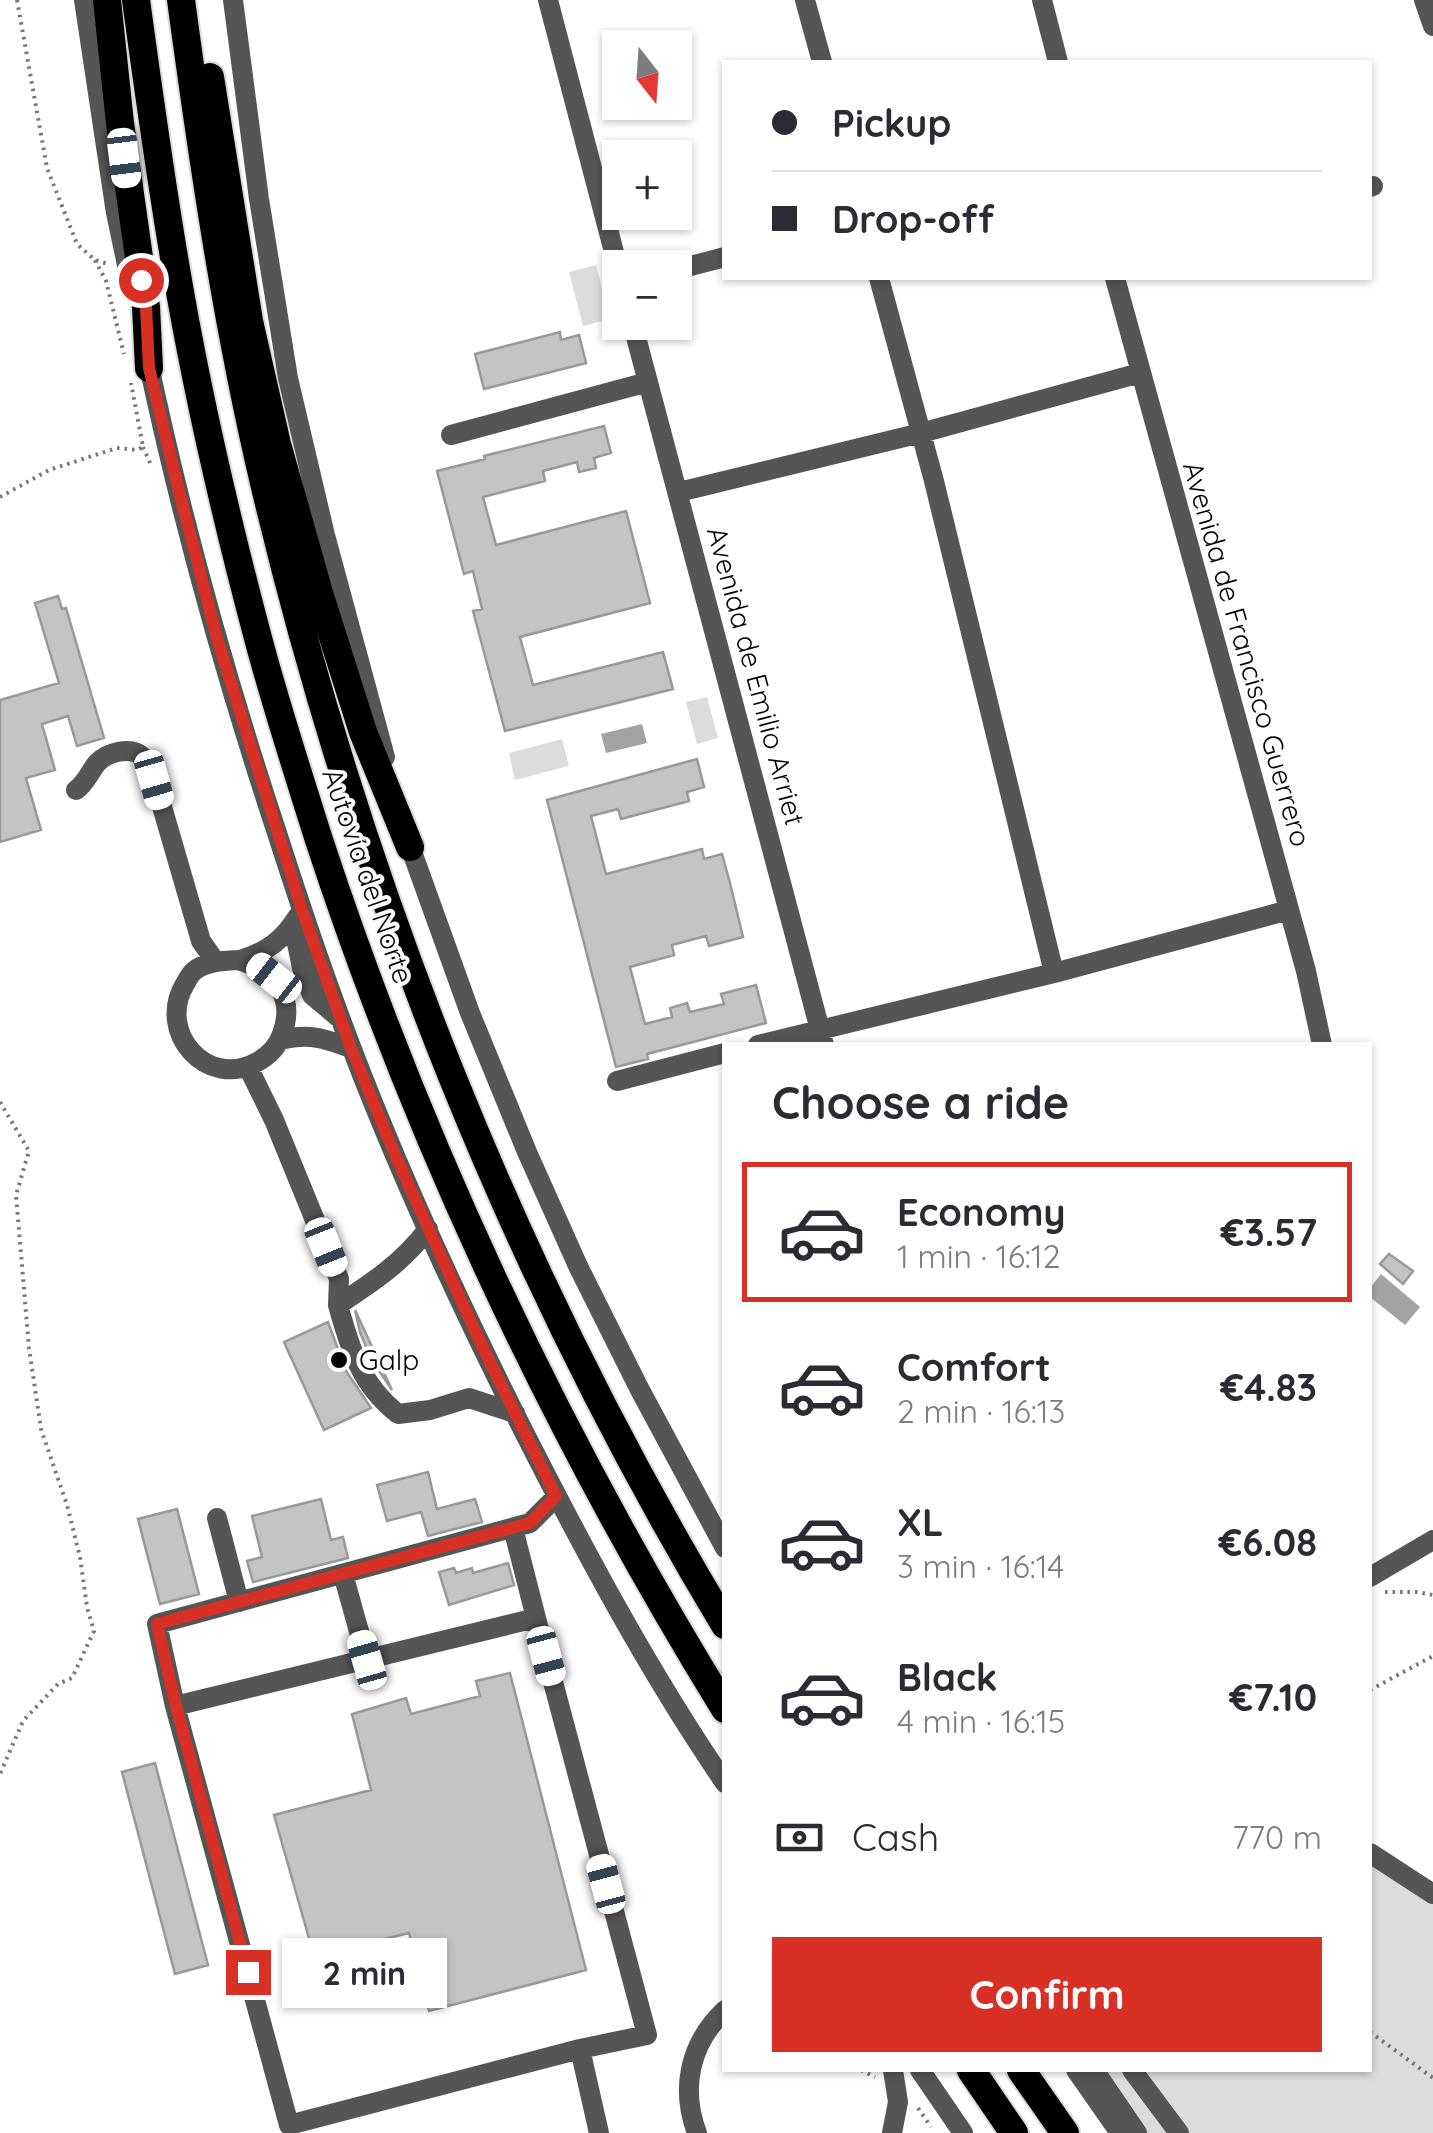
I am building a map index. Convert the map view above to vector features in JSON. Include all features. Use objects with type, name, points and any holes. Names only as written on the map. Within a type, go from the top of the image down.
[{"type":"highway","points":[[107,0],[132,226],[146,307],[149,368]]},
{"type":"highway","name":"Autovía del Norte","points":[[136,0],[175,264],[211,445],[258,641],[346,922],[446,1173],[510,1313],[625,1538],[722,1704]]},
{"type":"highway","name":"Autovía del Norte","points":[[180,0],[228,314],[264,484],[300,629],[362,834],[434,1036],[502,1196],[635,1471],[722,1620]]},
{"type":"highway","points":[[199,0],[250,321],[277,444],[318,593],[358,715],[410,847]]},
{"type":"highway","points":[[972,2072],[1014,2133]]},
{"type":"highway","points":[[1022,2072],[1065,2133]]},
{"type":"street","points":[[84,0],[116,213],[149,368],[217,638],[297,917],[428,1229],[515,1413],[556,1496],[645,1656],[722,1780]]},
{"type":"street","points":[[233,0],[288,378],[358,660],[410,847],[470,1013],[578,1266],[722,1540]]},
{"type":"street","points":[[548,0],[613,250]]},
{"type":"street","points":[[805,0],[821,60]]},
{"type":"street","points":[[1042,0],[1057,60]]},
{"type":"street","points":[[1424,0],[1433,26]]},
{"type":"street","points":[[692,266],[722,258]]},
{"type":"street","points":[[880,280],[1054,973]]},
{"type":"street","name":"Avenida de Francisco Guerrero","points":[[1116,280],[1289,910],[1321,1042]]},
{"type":"street","name":"Avenida de Emilio Arriet","points":[[637,340],[823,1037]]},
{"type":"street","points":[[679,492],[921,434],[1140,373]]},
{"type":"street","points":[[451,435],[648,382]]},
{"type":"street","points":[[76,790],[98,761],[118,751],[136,752],[145,758],[201,941],[215,962]]},
{"type":"street","points":[[782,1042],[823,1037],[1289,910]]},
{"type":"street","points":[[238,960],[258,966],[274,978],[284,998],[287,1020],[280,1040],[266,1057],[248,1068],[228,1069],[205,1064],[187,1048],[178,1031],[176,1008],[182,988],[194,970],[259,954],[275,945],[297,917]]},
{"type":"street","points":[[280,1040],[315,1036],[351,1048]]},
{"type":"street","points":[[617,1081],[722,1055]]},
{"type":"street","points":[[248,1068],[274,1120],[339,1279],[338,1305],[348,1342],[367,1383],[398,1414],[430,1410],[469,1398],[515,1413]]},
{"type":"street","points":[[338,1305],[386,1274],[428,1229]]},
{"type":"street","points":[[513,1528],[647,2036],[580,2049],[290,2125],[157,1624],[530,1523],[556,1496]]},
{"type":"street","points":[[218,1518],[239,1602]]},
{"type":"street","points":[[1372,1575],[1433,1540]]},
{"type":"street","points":[[343,1574],[367,1660]]},
{"type":"street","points":[[176,1706],[536,1618]]},
{"type":"street","points":[[1372,1854],[1433,1894]]},
{"type":"street","points":[[696,2133],[687,2089],[691,2065],[698,2044],[722,2013]]},
{"type":"street","points":[[580,2049],[599,2133]]},
{"type":"street","points":[[892,2133],[898,2102],[893,2072]]},
{"type":"street","points":[[921,2072],[963,2133]]},
{"type":"street","points":[[1077,2072],[1120,2133]]},
{"type":"street","points":[[1095,2072],[1137,2133]]},
{"type":"street","points":[[1133,2072],[1179,2133]]},
{"type":"path","points":[[0,498],[49,470],[116,448],[136,450],[144,446],[106,281],[95,260],[77,244],[47,168],[17,0]]},
{"type":"path","points":[[95,260],[128,271]]},
{"type":"path","points":[[0,1102],[28,1151],[16,1195],[29,1348],[41,1429],[67,1505],[94,1631],[72,1678],[58,1684],[22,1721],[0,1774]]},
{"type":"path","points":[[1372,1592],[1433,1595]]},
{"type":"path","points":[[1372,1689],[1433,1656]]},
{"type":"path","points":[[1372,2033],[1433,2078]]},
{"type":"shaded area","points":[[596,265],[602,288],[602,321],[583,326],[569,272]]},
{"type":"shaded area","points":[[707,697],[718,738],[697,744],[686,702]]},
{"type":"shaded area","points":[[642,724],[647,743],[606,753],[601,734]]},
{"type":"shaded area","points":[[562,739],[569,766],[515,780],[509,753]]},
{"type":"shaded area","points":[[1381,1274],[1420,1307],[1405,1325],[1372,1299],[1372,1285]]},
{"type":"shaded area","points":[[1372,1851],[1433,1886],[1433,2133],[1128,2133],[1085,2072],[1372,2072]]},
{"type":"building","points":[[560,332],[561,340],[579,335],[586,363],[484,389],[475,354]]},
{"type":"building","points":[[604,426],[611,453],[594,458],[596,468],[579,472],[577,462],[543,471],[545,481],[483,497],[496,545],[626,511],[650,603],[520,637],[533,685],[663,652],[673,689],[505,731],[473,611],[482,609],[473,571],[464,574],[437,471]]},
{"type":"building","points":[[58,596],[62,609],[66,608],[104,738],[77,746],[68,716],[42,724],[55,770],[26,778],[41,830],[0,842],[0,700],[59,683],[35,603]]},
{"type":"building","points":[[697,759],[704,787],[687,792],[689,801],[621,819],[618,809],[591,816],[606,874],[702,849],[704,859],[722,854],[743,937],[709,946],[706,936],[672,945],[674,955],[630,967],[645,1024],[672,1017],[670,1008],[687,1003],[690,1012],[724,1004],[721,994],[756,985],[766,1023],[647,1054],[648,1059],[616,1067],[547,800]]},
{"type":"building","points":[[1389,1254],[1413,1271],[1403,1284],[1380,1264]]},
{"type":"building","points":[[355,1310],[392,1390],[371,1359]]},
{"type":"building","points":[[328,1322],[346,1371],[371,1408],[324,1430],[284,1342]]},
{"type":"building","points":[[428,1472],[437,1509],[475,1499],[482,1522],[428,1536],[421,1512],[387,1521],[377,1485]]},
{"type":"building","points":[[321,1499],[331,1540],[343,1537],[348,1558],[253,1582],[247,1561],[262,1557],[252,1516]]},
{"type":"building","points":[[177,1509],[199,1594],[160,1604],[138,1519]]},
{"type":"building","points":[[508,1563],[514,1585],[449,1605],[439,1572],[454,1568],[456,1573],[472,1568],[473,1573]]},
{"type":"building","points":[[510,1673],[586,1970],[429,2011],[409,1933],[314,1956],[274,1815],[371,1790],[352,1714],[406,1698],[411,1714],[480,1696],[476,1681]]},
{"type":"building","points":[[155,1763],[208,1965],[175,1974],[122,1772]]},
{"type":"place","name":"Galp","points":[[339,1360]]},
{"type":"route","points":[[141,280],[149,368],[180,495],[217,638],[302,910],[351,1048],[396,1157],[556,1496],[530,1523],[157,1624],[248,1972]]}]
